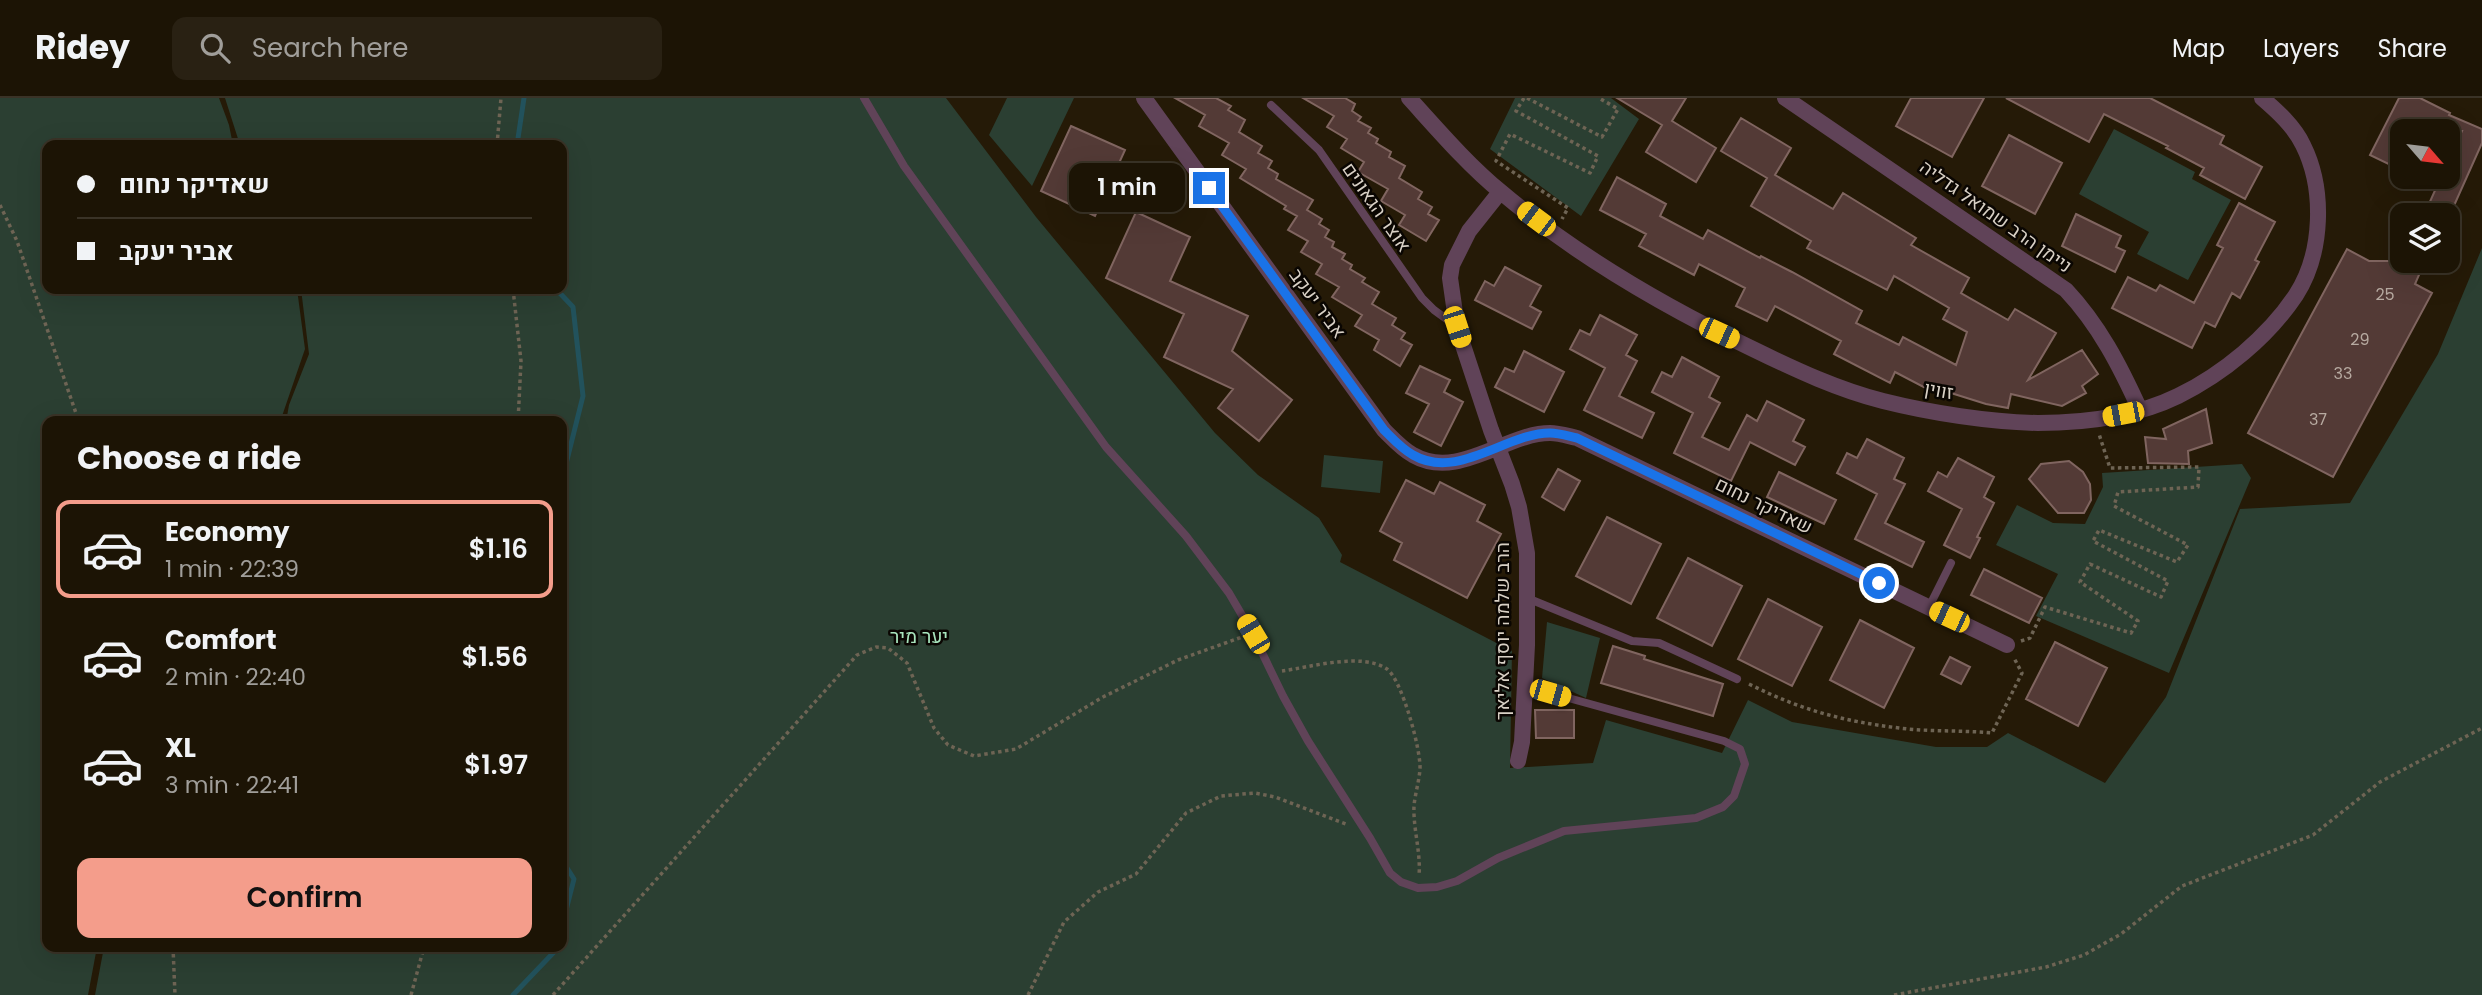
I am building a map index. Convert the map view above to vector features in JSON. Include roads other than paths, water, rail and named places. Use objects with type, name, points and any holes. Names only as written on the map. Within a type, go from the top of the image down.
[{"type":"street","name":"אביר יעקב","points":[[1144,98],[1384,430],[1414,456],[1428,461],[1449,462],[1498,449]]},
{"type":"street","name":"זווין","points":[[1409,98],[1500,192],[1627,283],[1671,309],[1777,360],[1855,393],[1914,407],[2034,423],[2095,420],[2140,410],[2177,397],[2201,383],[2258,340],[2286,309],[2306,276],[2312,255],[2317,226],[2317,197],[2313,170],[2303,143],[2288,123],[2262,98]]},
{"type":"street","name":"ניימן הרב שמואל גדליה","points":[[1785,98],[2066,290],[2084,308],[2113,354],[2140,410]]},
{"type":"street","name":"הרב שלמה יוסף אליאך","points":[[1500,192],[1469,231],[1452,265],[1450,278],[1457,327],[1512,484],[1527,553],[1525,686],[1522,742],[1518,761]]},
{"type":"street","name":"שאדיקר נחום","points":[[1498,449],[1532,436],[1549,433],[1577,438],[2007,645]]},
{"type":"lane","points":[[864,98],[904,166],[1106,447],[1186,536],[1229,593],[1308,741],[1390,873],[1401,882],[1418,888],[1437,887],[1457,881],[1499,858],[1564,831],[1696,818],[1723,807],[1734,796],[1745,764],[1740,750],[1724,741],[1525,686]]},
{"type":"lane","name":"אוצר הגאונים","points":[[1270,104],[1319,150],[1422,298],[1457,327]]},
{"type":"lane","points":[[1929,607],[1951,563]]},
{"type":"lane","points":[[1527,598],[1632,641],[1659,643],[1737,679]]},
{"type":"waterway","points":[[518,140],[524,98]]},
{"type":"waterway","points":[[561,294],[573,307],[583,396],[567,460]]},
{"type":"waterway","points":[[567,868],[574,879],[567,906]]},
{"type":"waterway","points":[[513,995],[554,952]]},
{"type":"park label","name":"יער מיר","points":[[919,636]]}]
